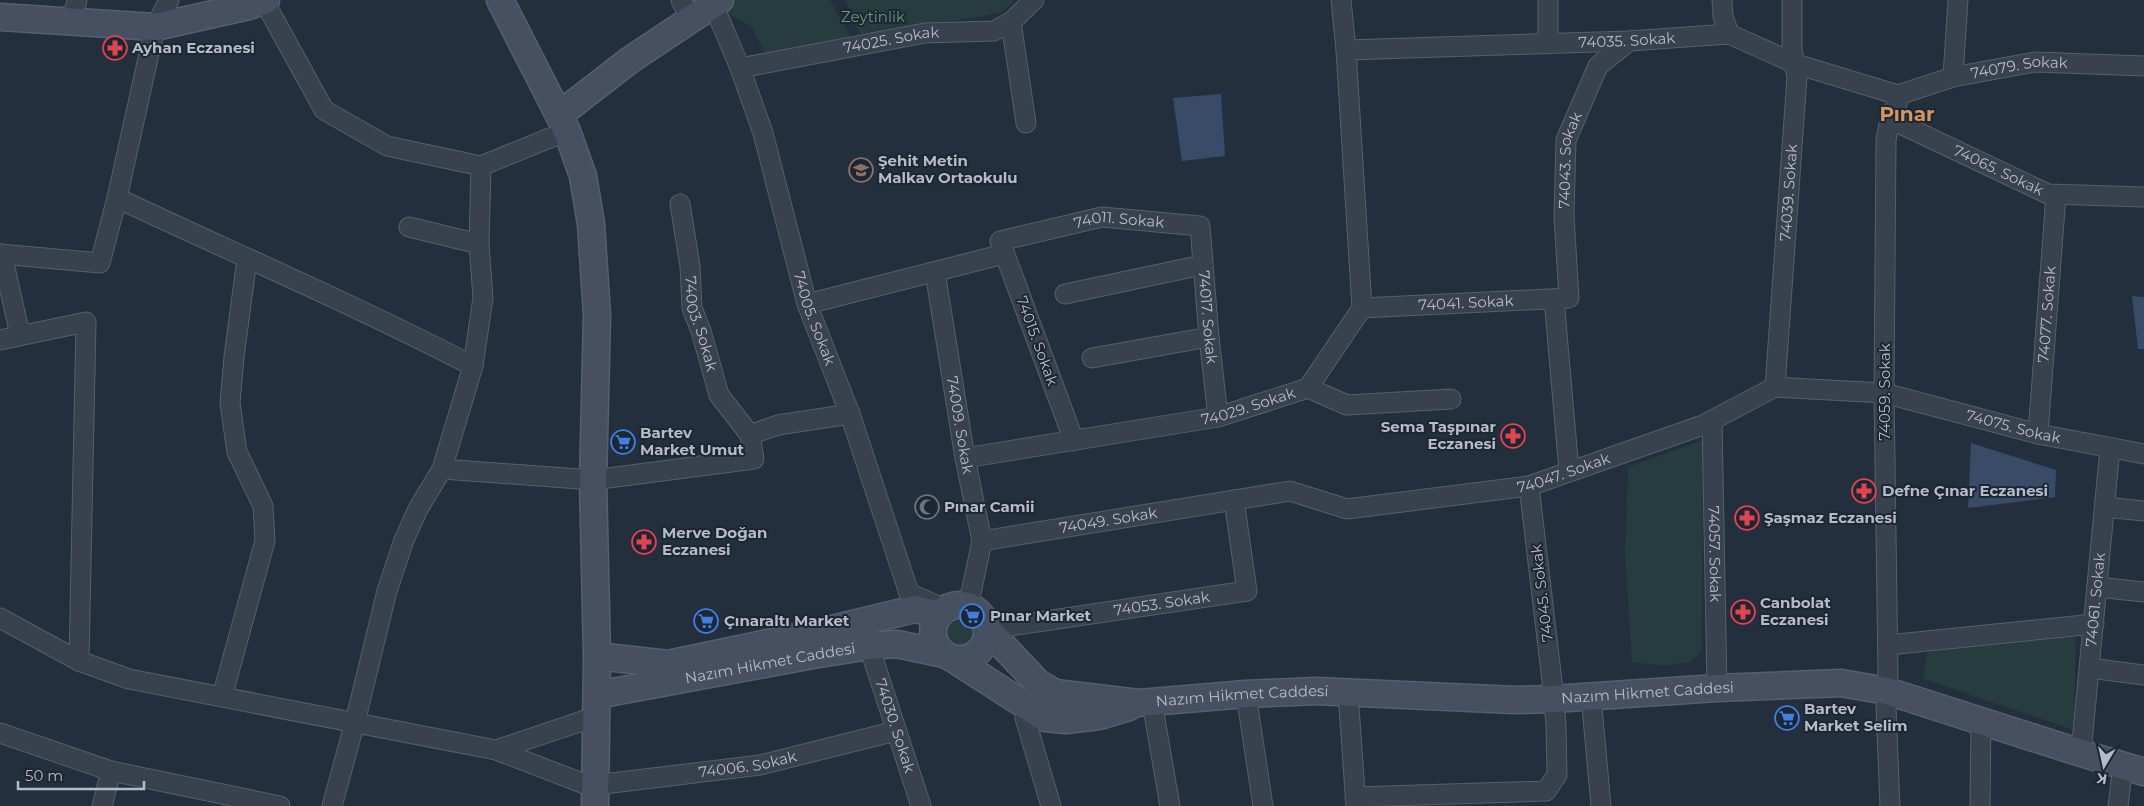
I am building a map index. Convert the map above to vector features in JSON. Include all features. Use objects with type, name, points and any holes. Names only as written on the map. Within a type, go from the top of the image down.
[{"type":"main road","points":[[0,17],[74,11],[155,27],[249,6],[265,0]]},
{"type":"main road","points":[[500,0],[563,123],[583,176],[591,224],[598,315],[593,480],[597,656],[595,793]]},
{"type":"main road","points":[[563,123],[686,10],[716,2]]},
{"type":"main road","name":"Nazım Hikmet Caddesi","points":[[597,656],[668,664],[806,635],[915,609],[965,616],[1038,683],[1055,693],[1145,703]]},
{"type":"main road","points":[[965,616],[983,646],[970,657],[948,656],[934,640],[933,631],[965,616]]},
{"type":"main road","name":"Nazım Hikmet Caddesi","points":[[597,706],[812,655],[869,646],[897,644],[948,656],[1045,718],[1066,720],[1099,716],[1145,703],[1246,694],[1316,691],[1514,700],[1841,683],[1887,691],[2134,769]]},
{"type":"street","points":[[0,17],[3,0]]},
{"type":"street","points":[[20,335],[1,254],[100,263],[117,198],[155,27],[168,0]]},
{"type":"street","points":[[265,0],[324,110],[387,146],[481,166],[563,123]]},
{"type":"street","name":"74025. Sokak","points":[[740,68],[925,33],[994,31],[1011,22],[1034,0]]},
{"type":"street","points":[[1341,0],[1346,50],[1362,308]]},
{"type":"street","points":[[1548,0],[1548,44]]},
{"type":"street","points":[[1722,0],[1723,16],[1729,34]]},
{"type":"street","name":"74039. Sokak","points":[[1775,387],[1797,77],[1792,50],[1792,0]]},
{"type":"street","points":[[1953,77],[1958,0]]},
{"type":"street","name":"74005. Sokak","points":[[716,2],[763,134],[807,304],[850,414],[909,593],[965,616]]},
{"type":"street","points":[[1011,22],[1026,123]]},
{"type":"street","name":"74035. Sokak","points":[[1346,50],[1629,41],[1729,34],[1796,64],[1898,95]]},
{"type":"street","name":"74043. Sokak","points":[[1561,298],[1566,140],[1598,66],[1629,41]]},
{"type":"street","name":"74079. Sokak","points":[[1898,95],[1953,77],[2035,62],[2144,66]]},
{"type":"street","name":"74059. Sokak","points":[[1890,806],[1884,393],[1886,140],[1890,118],[1897,104],[1898,95]]},
{"type":"street","name":"74065. Sokak","points":[[1890,118],[2048,194],[2144,196]]},
{"type":"street","points":[[332,806],[387,591],[404,540],[418,509],[442,469],[474,366],[483,298],[479,244],[481,166]]},
{"type":"street","name":"74077. Sokak","points":[[2038,434],[2056,195]]},
{"type":"street","points":[[117,198],[246,259],[302,282],[390,323],[474,366]]},
{"type":"street","name":"74003. Sokak","points":[[680,204],[690,266],[692,308],[701,331],[719,394],[750,435]]},
{"type":"street","name":"74011. Sokak","points":[[807,304],[936,272],[1002,248],[1102,217],[1200,226],[1202,265]]},
{"type":"street","points":[[409,227],[479,244]]},
{"type":"street","name":"74015. Sokak","points":[[1002,248],[1074,441]]},
{"type":"street","points":[[222,697],[265,541],[263,506],[236,452],[230,402],[246,259]]},
{"type":"street","name":"74017. Sokak","points":[[1065,294],[1202,265],[1218,417]]},
{"type":"street","name":"74009. Sokak","points":[[936,272],[965,458],[982,541],[965,616]]},
{"type":"street","points":[[1561,298],[1569,470]]},
{"type":"street","name":"74041. Sokak","points":[[1362,308],[1561,298]]},
{"type":"street","name":"74029. Sokak","points":[[965,458],[1218,417],[1308,388],[1362,308]]},
{"type":"street","points":[[0,340],[86,322],[79,661]]},
{"type":"street","points":[[1092,358],[1209,337]]},
{"type":"street","points":[[1775,387],[1884,393]]},
{"type":"street","name":"74047. Sokak","points":[[1234,500],[1290,491],[1347,509],[1529,486],[1712,420],[1775,387]]},
{"type":"street","points":[[1308,388],[1347,405],[1451,399]]},
{"type":"street","name":"74075. Sokak","points":[[1884,393],[2038,434],[2144,454]]},
{"type":"street","points":[[442,469],[593,480],[754,459],[750,435],[778,425],[850,414]]},
{"type":"street","name":"74057. Sokak","points":[[1712,420],[1717,688]]},
{"type":"street","name":"74061. Sokak","points":[[2081,753],[2110,448]]},
{"type":"street","name":"74045. Sokak","points":[[1529,486],[1554,699],[1557,775],[1546,798]]},
{"type":"street","name":"74053. Sokak","points":[[965,616],[1012,626],[1247,591],[1234,500]]},
{"type":"street","name":"74049. Sokak","points":[[982,541],[1234,500]]},
{"type":"street","points":[[2105,507],[2144,511]]},
{"type":"street","points":[[2098,587],[2144,592]]},
{"type":"street","points":[[0,618],[79,661],[129,679],[496,750],[595,793]]},
{"type":"street","points":[[1888,645],[2094,624]]},
{"type":"street","name":"74030. Sokak","points":[[869,646],[921,806]]},
{"type":"street","points":[[2090,668],[2144,675]]},
{"type":"street","points":[[1348,693],[1356,802],[1546,798]]},
{"type":"street","points":[[1246,694],[1263,806]]},
{"type":"street","points":[[1591,696],[1601,806]]},
{"type":"street","points":[[1145,703],[1170,806]]},
{"type":"street","points":[[496,750],[597,706]]},
{"type":"street","points":[[1030,709],[1025,718],[1051,806]]},
{"type":"street","points":[[1980,806],[1981,720]]},
{"type":"street","name":"74006. Sokak","points":[[595,793],[760,765],[896,731]]},
{"type":"street","points":[[0,733],[111,771],[280,806]]},
{"type":"street","points":[[2118,806],[2134,769]]},
{"type":"street","points":[[102,806],[111,771]]},
{"type":"green space","points":[[735,0],[830,0],[852,39],[767,58],[752,27],[722,10]]},
{"type":"green space","name":"Zeytinlik","points":[[845,0],[1015,0],[1000,13],[861,36]]},
{"type":"green space","points":[[1703,440],[1702,651],[1689,662],[1664,666],[1632,662],[1625,557],[1628,467]]},
{"type":"green space","points":[[960,619],[969,623],[973,632],[969,641],[960,645],[951,641],[947,632],[951,623]]},
{"type":"green space","points":[[2076,625],[2074,730],[1923,679],[1929,640]]},
{"type":"water","points":[[1221,94],[1225,156],[1182,161],[1173,98]]},
{"type":"water","points":[[2132,296],[2144,297],[2144,349],[2138,349]]},
{"type":"water","points":[[1971,443],[2056,470],[2055,497],[1968,508]]},
{"type":"place","name":"Ayhan Eczanesi","points":[[115,48]]},
{"type":"place","name":"Şehit Metin Malkav Ortaokulu","points":[[861,170]]},
{"type":"place","name":"Sema Taşpınar Eczanesi","points":[[1513,436]]},
{"type":"place","name":"Bartev Market Umut","points":[[623,442]]},
{"type":"place","name":"Defne Çınar Eczanesi","points":[[1864,491]]},
{"type":"place","name":"Pınar Camii","points":[[927,507]]},
{"type":"place","name":"Şaşmaz Eczanesi","points":[[1747,518]]},
{"type":"place","name":"Merve Doğan Eczanesi","points":[[644,542]]},
{"type":"place","name":"Canbolat Eczanesi","points":[[1743,612]]},
{"type":"place","name":"Pınar Market","points":[[972,616]]},
{"type":"place","name":"Çınaraltı Market","points":[[706,621]]},
{"type":"place","name":"Bartev Market Selim","points":[[1787,718]]},
{"type":"district","name":"Pınar","points":[[1907,114]]}]
